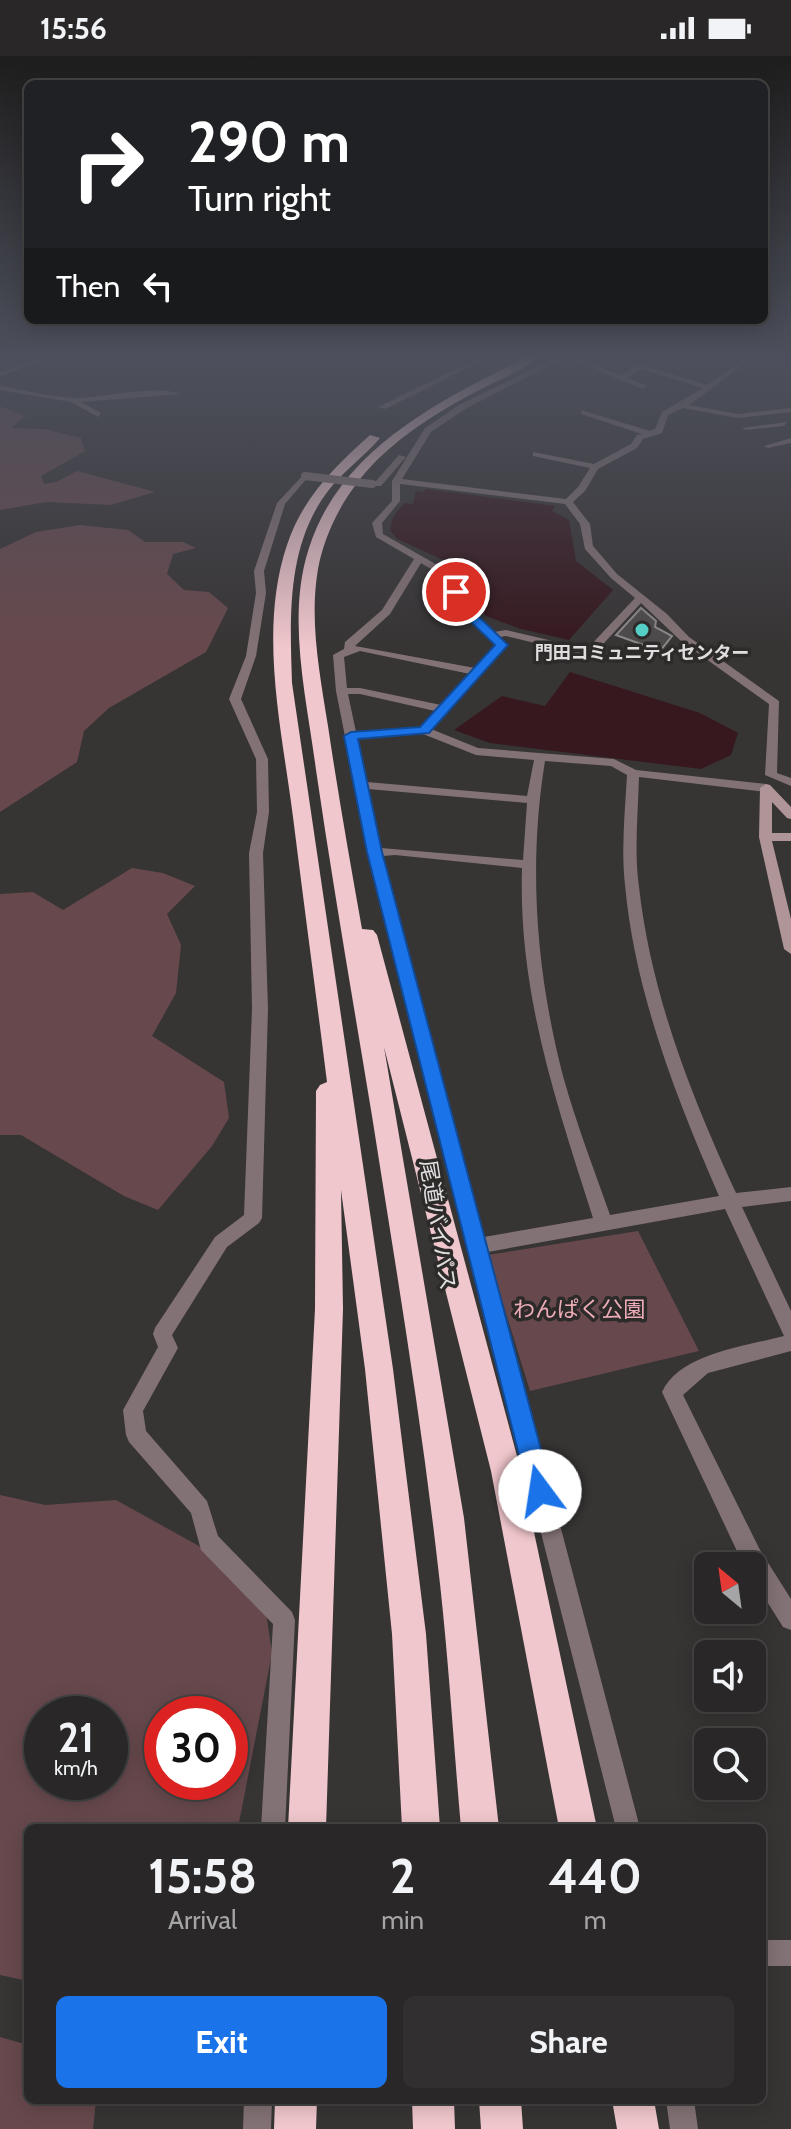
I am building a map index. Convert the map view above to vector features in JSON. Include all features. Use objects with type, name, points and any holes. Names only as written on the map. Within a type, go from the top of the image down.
[{"type":"highway","points":[[353,456],[316,499],[292,548],[281,611],[284,683],[379,1369],[409,1634],[421,1824]]},
{"type":"highway","name":"尾道バイパス","points":[[377,456],[354,478],[325,523],[309,578],[313,681],[332,817],[449,1521],[480,1824]]},
{"type":"highway","points":[[332,817],[381,988],[506,1471],[577,1824]]},
{"type":"highway","points":[[307,1824],[329,1309],[327,990]]},
{"type":"highway","points":[[295,2129],[296,2104]]},
{"type":"highway","points":[[433,2104],[434,2129]]},
{"type":"highway","points":[[500,2104],[502,2129]]},
{"type":"highway","points":[[634,2104],[638,2129]]},
{"type":"street","points":[[273,1824],[284,1620],[209,1542],[200,1508],[136,1435],[133,1410],[168,1348],[162,1334],[221,1242],[253,1218],[260,1009],[256,853],[263,812],[262,759],[235,699],[251,656],[261,593],[259,571],[281,503],[305,476],[378,484],[403,456]]},
{"type":"street","points":[[411,456],[396,481],[396,501],[377,523],[379,535],[443,572],[468,613],[502,645],[424,730]]},
{"type":"street","points":[[544,456],[595,467]]},
{"type":"street","points":[[568,502],[582,489],[595,467],[616,456]]},
{"type":"street","points":[[396,481],[568,502],[585,524],[588,547],[614,576],[685,639],[775,703],[771,775],[791,782]]},
{"type":"street","points":[[350,651],[349,644],[386,612],[415,562],[421,560]]},
{"type":"street","points":[[492,635],[506,633],[589,653],[641,598]]},
{"type":"street","points":[[477,672],[359,648],[338,655],[342,691],[375,852],[627,1824]]},
{"type":"street","points":[[342,691],[360,691],[443,709]]},
{"type":"street","points":[[351,736],[424,730],[476,751],[614,763],[633,773],[766,788],[791,815]]},
{"type":"street","points":[[540,757],[531,800],[534,975],[556,1078],[604,1224]]},
{"type":"street","points":[[633,773],[631,886],[646,972],[673,1059],[730,1201],[791,1331]]},
{"type":"street","points":[[361,785],[531,800]]},
{"type":"street","points":[[766,788],[765,837],[791,949]]},
{"type":"street","points":[[765,837],[791,837]]},
{"type":"street","points":[[375,852],[395,851],[530,865]]},
{"type":"street","points":[[477,1246],[730,1201],[791,1194]]},
{"type":"street","points":[[791,1343],[702,1366],[672,1392],[752,1558],[791,1619]]},
{"type":"street","points":[[766,1953],[791,1953]]},
{"type":"street","points":[[257,2129],[258,2104]]},
{"type":"street","points":[[681,2104],[684,2129]]},
{"type":"green space","points":[[0,456],[77,456],[41,476],[44,484],[56,482],[77,471],[155,492],[111,505],[46,502],[0,510]]},
{"type":"green space","points":[[80,525],[128,530],[145,542],[183,542],[196,548],[173,554],[167,574],[184,590],[209,592],[228,608],[206,652],[109,708],[84,731],[77,762],[0,812],[0,549],[36,532]]},
{"type":"green space","points":[[132,868],[163,873],[195,886],[167,914],[181,945],[176,993],[152,1036],[224,1082],[229,1118],[212,1146],[158,1210],[124,1196],[21,1135],[0,1135],[0,894],[33,892],[63,910]]},
{"type":"green space","name":"わんぱく公園","points":[[638,1231],[699,1351],[530,1391],[488,1255]]},
{"type":"green space","points":[[0,1495],[45,1505],[116,1500],[199,1546],[265,1606],[272,1653],[248,1777],[248,1696],[144,1696],[144,1800],[243,1800],[239,1824],[24,1824],[24,1980],[0,1975]]},
{"type":"green space","points":[[0,2037],[24,2044],[24,2104],[96,2104],[93,2129],[0,2129]]},
{"type":"shaded area","points":[[426,489],[555,506],[552,511],[569,520],[576,561],[613,590],[569,640],[521,629],[486,616],[446,561],[397,539],[390,530],[393,517],[404,503],[413,504],[416,491],[424,492]]},
{"type":"shaded area","points":[[570,672],[700,713],[738,733],[731,755],[701,769],[490,743],[454,730],[502,696],[545,706]]},
{"type":"building","name":"門田コミュニティセンター","points":[[641,608],[656,621],[655,627],[672,636],[660,651],[616,635]]},
{"type":"place","name":"門田コミュニティセンター","points":[[642,630]]},
{"type":"route","points":[[456,592],[468,613],[502,645],[424,730],[351,736],[375,852],[540,1491]]}]
